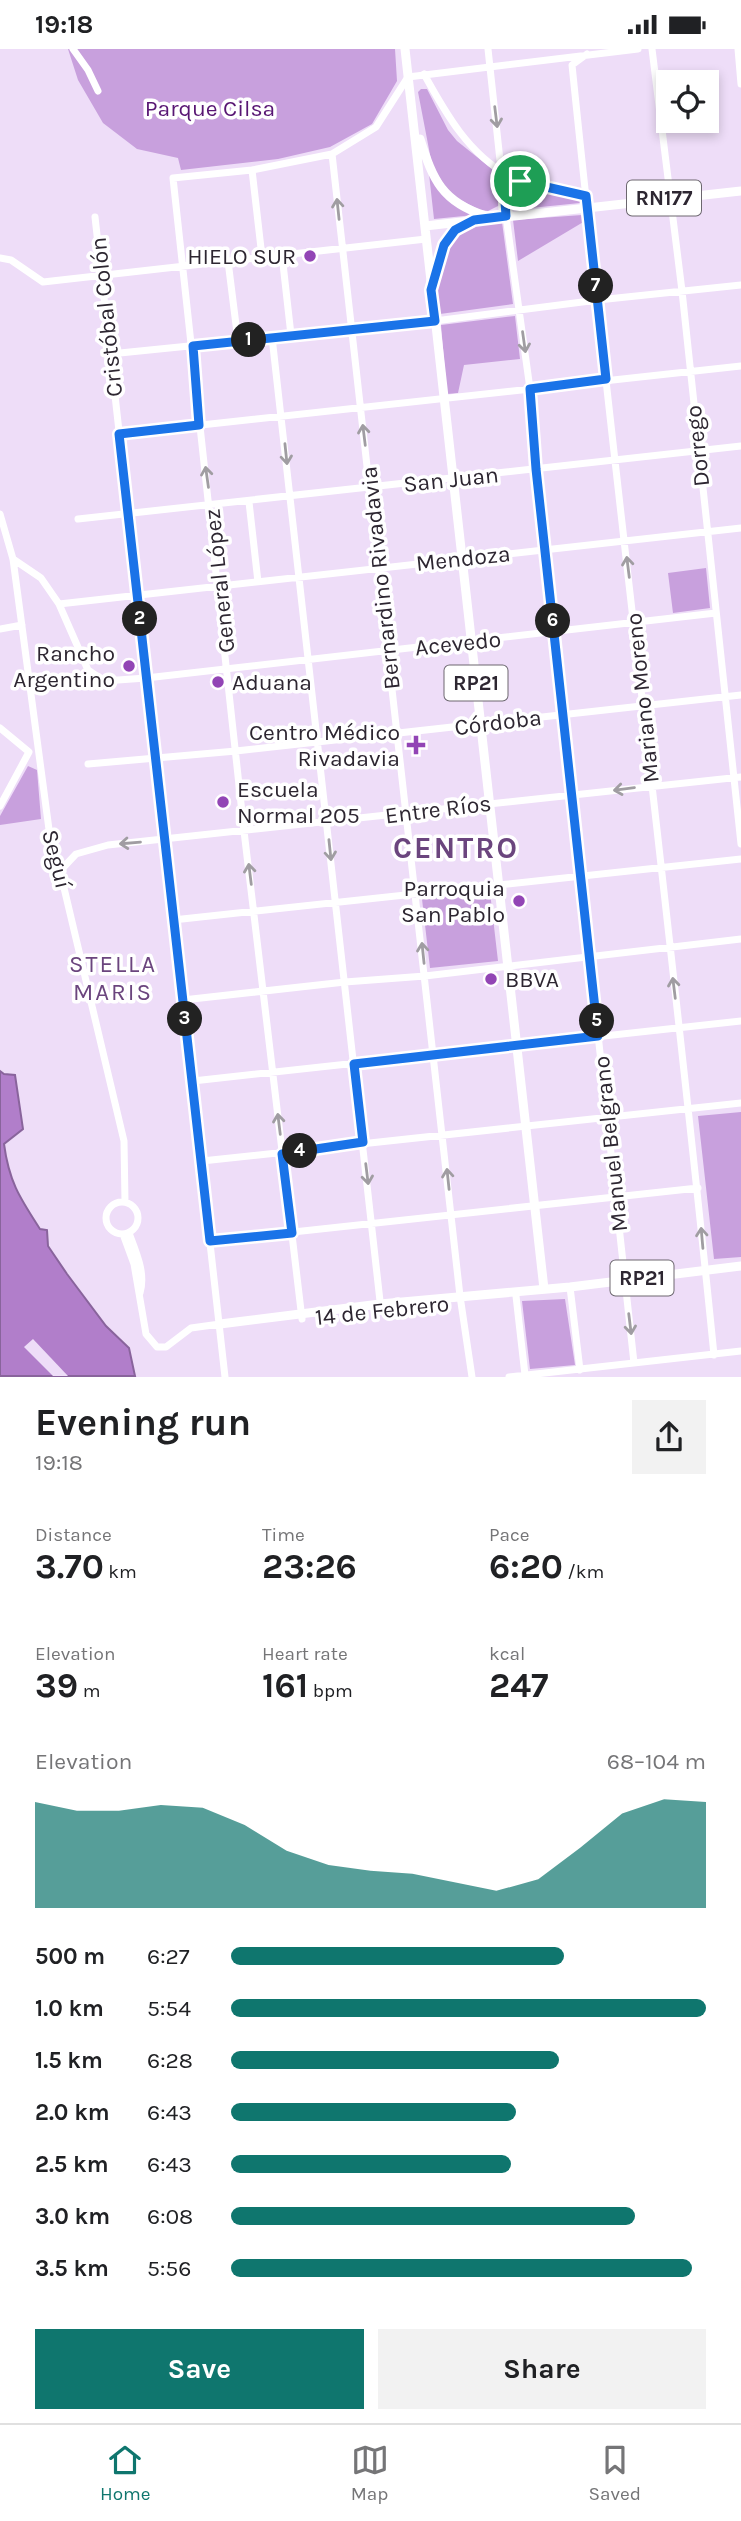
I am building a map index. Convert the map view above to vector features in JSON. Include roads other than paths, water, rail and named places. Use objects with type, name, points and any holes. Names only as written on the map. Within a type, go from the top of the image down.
[{"type":"main road","name":"RP21","points":[[405,49],[544,1289]]},
{"type":"main road","points":[[413,119],[429,170],[445,194],[457,204],[491,218]]},
{"type":"main road","name":"RN177","points":[[425,226],[741,191]]},
{"type":"main road","points":[[431,290],[444,245],[455,230],[474,220]]},
{"type":"main road","name":"14 de Febrero","points":[[220,1324],[229,1327],[302,1316],[741,1266]]},
{"type":"main road","name":"14 de Febrero","points":[[460,1299],[532,1295],[544,1289]]},
{"type":"street","points":[[73,49],[88,70],[98,91]]},
{"type":"street","name":"Manuel Belgrano","points":[[488,49],[506,216],[530,389],[536,469],[634,1363]]},
{"type":"street","points":[[262,257],[252,170],[332,154],[376,127],[408,77],[587,51],[638,49]]},
{"type":"street","name":"Dorrego","points":[[652,49],[682,291],[725,697],[738,777],[741,844]]},
{"type":"street","points":[[738,49],[741,84]]},
{"type":"street","name":"Mariano Moreno","points":[[587,51],[572,65],[698,1188],[714,1355]]},
{"type":"street","points":[[424,74],[462,136],[503,172],[520,181],[586,196]]},
{"type":"street","name":"Bernardino Rivadavia","points":[[332,154],[460,1299],[472,1377]]},
{"type":"street","name":"General López","points":[[252,170],[173,178],[193,346],[199,425],[211,506],[244,831],[302,1316]]},
{"type":"street","name":"Cristóbal Colón","points":[[94,217],[225,1377]]},
{"type":"street","points":[[0,258],[12,260],[43,282],[426,239]]},
{"type":"street","points":[[282,255],[291,335]]},
{"type":"street","points":[[228,261],[238,341]]},
{"type":"street","points":[[110,354],[435,321],[741,285]]},
{"type":"street","points":[[272,337],[373,1224],[380,1307]]},
{"type":"street","points":[[119,434],[741,366]]},
{"type":"street","name":"San Juan","points":[[78,519],[741,446]]},
{"type":"street","points":[[249,502],[258,582]]},
{"type":"street","name":"Seguí","points":[[0,514],[13,559],[50,837],[124,1141],[125,1202]]},
{"type":"street","name":"Mendoza","points":[[59,604],[741,528]]},
{"type":"street","name":"Acevedo","points":[[13,559],[41,577],[59,604],[88,670],[104,681],[716,613]]},
{"type":"street","points":[[0,629],[22,625]]},
{"type":"street","name":"Córdoba","points":[[88,764],[236,751],[741,695]]},
{"type":"street","points":[[0,728],[29,752],[0,806]]},
{"type":"street","points":[[26,757],[39,764]]},
{"type":"street","name":"Entre Ríos","points":[[60,871],[76,854],[108,845],[738,777]]},
{"type":"street","points":[[173,920],[741,859]]},
{"type":"street","points":[[183,1000],[508,967],[741,939]]},
{"type":"street","points":[[193,1081],[741,1021]]},
{"type":"street","points":[[202,1161],[741,1103]]},
{"type":"street","points":[[210,1241],[698,1188]]},
{"type":"street","name":"Seguí","points":[[125,1202],[134,1207],[138,1216],[136,1226],[126,1233],[117,1234],[108,1227],[106,1217],[110,1207],[125,1202]]},
{"type":"street","name":"Seguí","points":[[126,1233],[146,1334],[157,1347]]},
{"type":"street","points":[[570,1287],[580,1370]]},
{"type":"street","points":[[516,1296],[525,1375]]},
{"type":"street","name":"14 de Febrero","points":[[157,1347],[166,1347],[191,1328],[220,1324]]},
{"type":"street","points":[[509,1377],[741,1351]]},
{"type":"place","name":"HIELO SUR","points":[[310,256]]},
{"type":"place","name":"Rancho Argentino","points":[[129,666]]},
{"type":"place","name":"Aduana","points":[[218,682]]},
{"type":"place","name":"Centro Médico Rivadavia","points":[[416,745]]},
{"type":"place","name":"Escuela Normal 205","points":[[223,802]]},
{"type":"place","name":"Parroquia San Pablo","points":[[519,901]]},
{"type":"place","name":"BBVA","points":[[491,979]]},
{"type":"district","name":"CENTRO","points":[[456,848]]},
{"type":"district","name":"STELLA MARIS","points":[[113,978]]},
{"type":"park label","name":"Parque Cilsa","points":[[210,108]]}]
